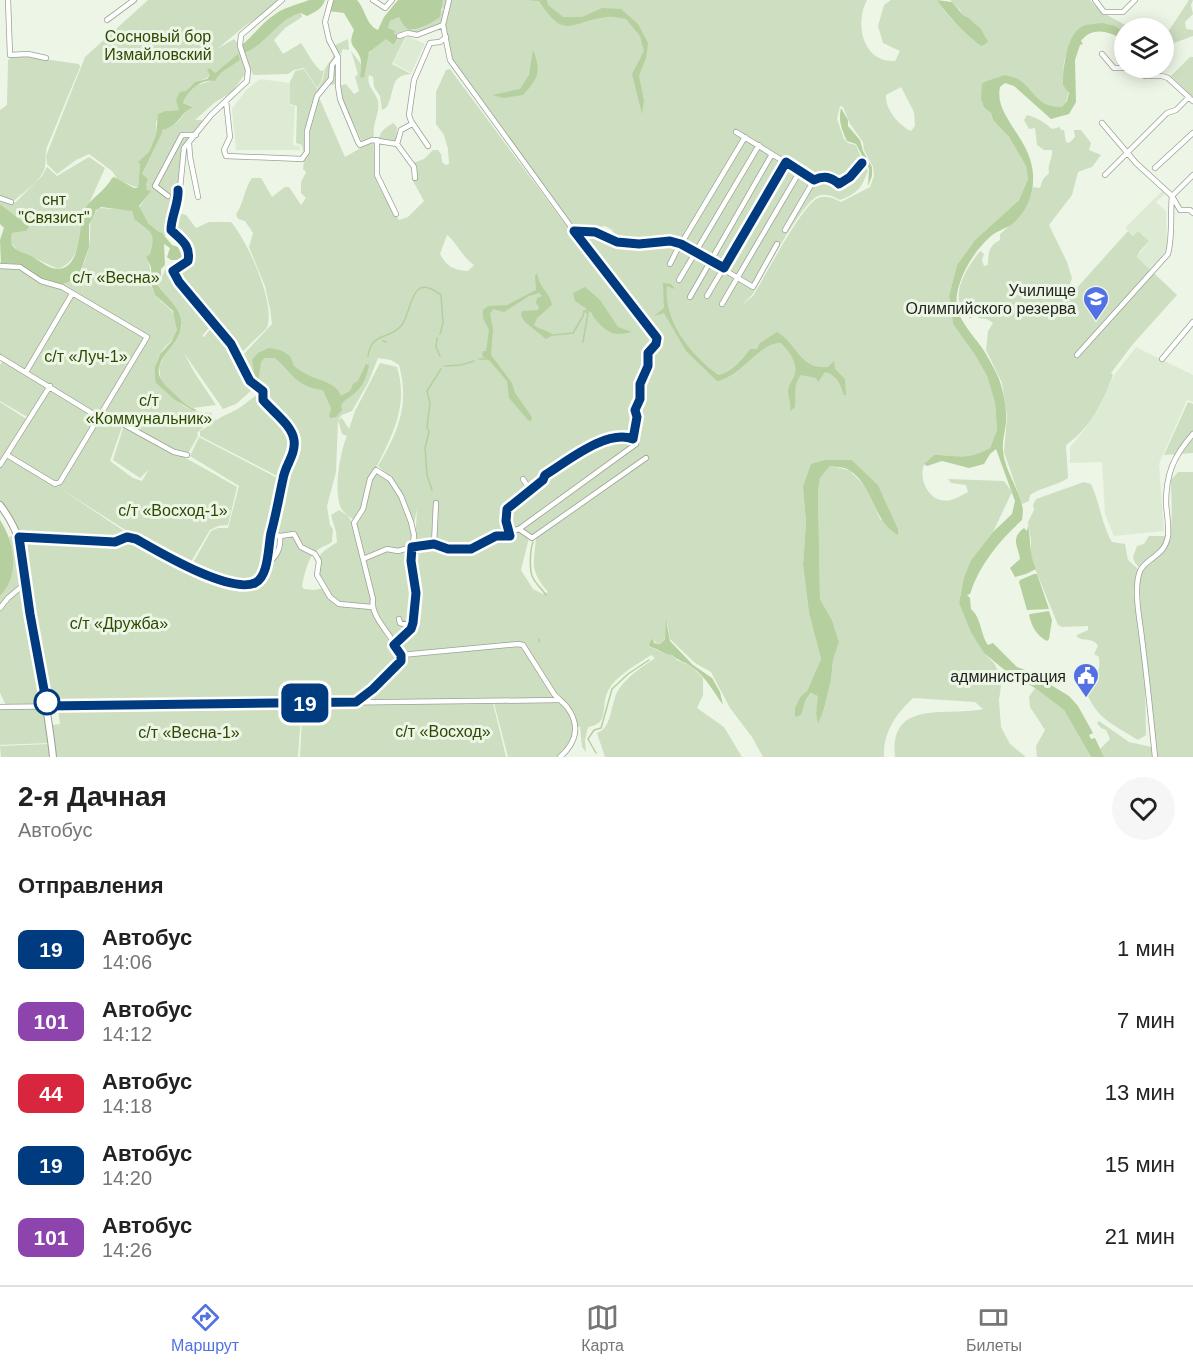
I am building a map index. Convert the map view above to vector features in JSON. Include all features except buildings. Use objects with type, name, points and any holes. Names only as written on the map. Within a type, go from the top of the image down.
[{"type":"main road","points":[[0,505],[19,537],[47,706],[53,757]]},
{"type":"street","points":[[8,0],[10,55],[28,54],[46,58]]},
{"type":"street","points":[[107,20],[134,0]]},
{"type":"street","points":[[331,0],[325,22],[329,40],[338,57],[339,92],[360,145],[377,140],[397,144],[414,167],[416,178]]},
{"type":"street","points":[[373,0],[385,8],[392,0]]},
{"type":"street","points":[[363,559],[387,549],[398,551],[434,544],[448,549],[471,549],[496,536],[510,536],[506,521],[507,509],[543,480],[545,475],[597,442],[617,437],[633,439],[637,417],[635,410],[640,399],[640,384],[648,366],[648,353],[656,344],[657,338],[574,231],[450,60],[443,25],[449,0]]},
{"type":"street","points":[[1095,0],[1104,12],[1110,13],[1123,12],[1136,0]]},
{"type":"street","points":[[19,537],[115,542],[127,537],[136,539],[188,568],[224,581],[253,584],[262,578],[267,564],[284,473],[293,457],[294,438],[286,425],[263,400],[263,391],[250,381],[231,344],[179,282],[173,271],[188,261],[189,252],[187,245],[171,230],[171,222],[179,199],[178,190],[184,148],[211,115],[247,81],[248,70],[240,46],[241,35],[258,18],[282,1]]},
{"type":"street","points":[[399,36],[408,33],[417,35],[443,25]]},
{"type":"street","points":[[428,146],[412,124],[409,115],[416,71],[430,43],[440,42],[446,37]]},
{"type":"street","points":[[1102,54],[1114,68],[1134,68],[1144,76],[1168,78],[1191,99],[1176,110],[1167,113],[1105,175]]},
{"type":"street","points":[[226,101],[230,137],[224,150],[226,156],[302,159],[307,152],[307,131],[316,96],[331,79],[332,65],[338,57]]},
{"type":"street","points":[[1102,123],[1127,153],[1172,196],[1180,210],[1190,210],[1193,213]]},
{"type":"street","points":[[397,144],[401,130],[412,124]]},
{"type":"street","points":[[736,132],[814,180]]},
{"type":"street","points":[[1155,168],[1193,133]]},
{"type":"street","points":[[168,196],[155,186],[182,135],[196,135]]},
{"type":"street","points":[[670,264],[745,137]]},
{"type":"street","points":[[377,140],[377,175],[396,214]]},
{"type":"street","points":[[189,143],[189,157],[198,197]]},
{"type":"street","points":[[679,279],[759,145]]},
{"type":"street","points":[[690,297],[772,154]]},
{"type":"street","points":[[707,297],[786,162]]},
{"type":"street","points":[[785,230],[814,180],[820,177],[831,177],[839,184],[842,183],[862,163]]},
{"type":"street","points":[[722,304],[800,171]]},
{"type":"street","points":[[1077,355],[1168,254],[1171,244],[1172,196],[1193,175]]},
{"type":"street","points":[[0,198],[11,202]]},
{"type":"street","points":[[574,231],[595,232],[617,242],[639,244],[670,241],[681,244],[753,287],[777,244]]},
{"type":"street","points":[[0,266],[20,267],[41,281],[62,287],[147,337],[60,482],[56,484],[7,455]]},
{"type":"street","points":[[26,372],[72,294]]},
{"type":"street","points":[[1162,359],[1193,322]]},
{"type":"street","points":[[0,357],[101,415],[174,452],[187,455]]},
{"type":"street","points":[[0,465],[50,386]]},
{"type":"street","points":[[1155,757],[1138,585],[1141,569],[1167,541],[1166,505],[1170,472],[1173,462],[1193,434]]},
{"type":"street","points":[[509,527],[519,529],[636,444]]},
{"type":"street","points":[[519,529],[532,538],[646,458]]},
{"type":"street","points":[[356,702],[399,665],[401,655],[394,645],[372,607],[373,599],[354,523],[363,509],[370,479],[376,470],[390,479],[401,496],[412,529],[411,561],[416,593],[412,626],[394,645]]},
{"type":"street","points":[[523,479],[530,490]]},
{"type":"street","points":[[434,544],[436,502]]},
{"type":"street","points":[[271,534],[280,536],[294,534],[301,547],[315,554],[319,561],[317,575],[330,597],[339,604],[372,607]]},
{"type":"street","points":[[267,564],[278,552],[280,536]]},
{"type":"street","points":[[0,608],[27,582]]},
{"type":"street","points":[[399,619],[400,623],[412,626]]},
{"type":"street","points":[[401,655],[523,645],[558,700],[568,709],[576,730],[572,746],[560,757]]},
{"type":"street","points":[[0,707],[558,700]]},
{"type":"shaded area","points":[[309,0],[325,0],[313,13],[307,16],[301,13],[285,21],[259,44],[244,53],[242,45],[270,18],[282,10]]},
{"type":"shaded area","points":[[331,0],[357,0],[368,21],[378,30],[384,17],[398,0],[443,0],[440,17],[420,28],[408,29],[399,17],[390,21],[388,28],[399,36],[394,45],[386,39],[369,52],[364,78],[360,77],[361,59],[352,45],[354,30],[344,13],[328,11]]},
{"type":"shaded area","points":[[527,0],[547,0],[548,5],[563,17],[582,17],[602,8],[621,9],[638,24],[648,43],[646,58],[639,76],[644,101],[642,114],[632,74],[644,51],[640,36],[626,19],[609,17],[576,25],[563,25],[548,14],[539,1]]},
{"type":"shaded area","points":[[937,0],[952,2],[963,15],[981,29],[988,42],[982,46],[972,39]]},
{"type":"shaded area","points":[[1102,23],[1114,26],[1114,35],[1096,32],[1081,41],[1083,44],[1080,45],[1075,60],[1076,102],[1069,114],[1051,119],[1014,86],[1005,83],[1000,87],[1003,109],[1028,154],[1032,167],[1033,188],[1020,216],[1011,225],[991,236],[974,255],[962,278],[957,303],[962,319],[986,354],[1000,382],[1006,413],[1004,458],[1023,510],[1022,520],[991,554],[970,594],[967,595],[970,598],[971,609],[977,617],[988,645],[993,643],[1017,667],[1028,671],[1069,696],[1078,706],[1093,733],[1089,735],[1091,739],[1095,738],[1104,757],[1091,757],[1064,710],[1035,688],[1007,672],[984,653],[971,632],[959,603],[964,577],[971,560],[993,532],[1012,514],[1015,501],[996,449],[984,464],[969,468],[942,461],[927,466],[924,464],[934,455],[974,455],[990,448],[997,430],[995,403],[987,376],[953,324],[949,296],[957,265],[975,240],[1019,200],[1028,179],[1026,166],[1009,137],[984,107],[981,99],[982,84],[1004,75],[1013,77],[1023,83],[1041,101],[1062,107],[1069,93],[1063,85],[1063,78],[1069,44],[1077,30],[1087,25]]},
{"type":"shaded area","points":[[407,36],[425,44],[411,73],[393,63]]},
{"type":"shaded area","points":[[533,50],[538,69],[537,74],[523,95],[504,98],[492,95],[520,89],[529,75]]},
{"type":"shaded area","points":[[238,54],[240,60],[221,73],[215,81],[195,86],[188,94],[183,103],[193,107],[172,126],[162,130],[142,174],[148,179],[147,190],[151,191],[139,206],[148,223],[162,233],[172,245],[178,247],[182,256],[185,254],[183,246],[188,255],[183,260],[171,260],[167,257],[170,248],[164,244],[165,265],[161,269],[157,284],[177,309],[181,327],[179,335],[160,364],[159,372],[168,388],[197,410],[194,411],[175,400],[156,383],[155,367],[160,354],[172,341],[177,330],[173,311],[155,295],[152,287],[151,267],[146,257],[150,254],[152,246],[151,233],[135,220],[132,211],[101,207],[96,210],[89,225],[89,247],[81,270],[76,279],[60,285],[48,282],[20,266],[11,263],[1,264],[0,240],[4,228],[0,224],[0,204],[29,226],[26,231],[12,233],[11,242],[14,248],[51,267],[58,269],[66,267],[76,253],[85,209],[91,201],[114,177],[138,188],[140,164],[138,162],[149,152],[156,135],[158,114],[179,110],[176,100],[180,92],[186,91],[195,82],[207,79],[210,75],[207,70],[210,68],[215,73]]},
{"type":"shaded area","points":[[260,79],[290,83],[290,105],[295,106],[293,145],[300,146],[300,150],[236,150],[232,109],[246,90]]},
{"type":"shaded area","points":[[841,108],[848,120],[848,126],[860,140],[872,167],[872,176],[868,186],[869,169],[856,144],[847,141],[840,121]]},
{"type":"shaded area","points":[[1162,191],[1165,194],[1156,202],[1166,211],[1167,249],[1152,271],[1137,257],[1149,241],[1138,231],[1133,236],[1125,228]]},
{"type":"shaded area","points":[[537,273],[552,305],[537,318],[534,325],[553,335],[546,339],[521,316],[522,311],[538,310],[537,298],[542,296],[539,293],[529,296],[504,312],[493,309],[490,314],[493,329],[491,355],[512,383],[515,393],[532,417],[531,421],[509,398],[507,381],[490,361],[482,356],[483,351],[486,351],[489,330],[483,318],[483,310],[488,306],[507,305],[536,290],[535,276]]},
{"type":"shaded area","points":[[663,283],[671,284],[675,289],[667,286],[667,299],[669,312],[681,336],[698,358],[718,375],[732,369],[750,349],[757,349],[760,343],[777,332],[811,364],[828,367],[834,361],[835,369],[845,379],[846,395],[837,380],[829,373],[825,372],[818,382],[816,378],[801,375],[796,386],[795,407],[790,411],[788,389],[796,370],[794,361],[781,343],[766,348],[734,373],[717,381],[686,351],[664,313],[654,316],[664,308]]},
{"type":"shaded area","points":[[585,287],[600,300],[618,327],[632,332],[620,334],[610,332],[595,319],[591,312],[584,311],[587,309],[575,301],[573,293]]},
{"type":"shaded area","points":[[1136,347],[1193,375],[1193,402],[1187,400],[1159,464],[1164,531],[1114,536],[1105,515],[1102,462],[1070,463],[1070,447],[1085,429],[1115,374]]},
{"type":"shaded area","points":[[269,348],[285,353],[295,367],[331,385],[339,391],[341,396],[350,391],[366,364],[369,365],[361,386],[341,405],[342,410],[336,417],[331,418],[329,417],[331,408],[323,390],[306,386],[300,382],[275,358],[264,358],[261,362],[258,382],[255,380],[252,360],[258,353]]},
{"type":"shaded area","points":[[825,460],[852,460],[878,485],[898,529],[898,535],[883,521],[869,493],[857,477],[847,469],[830,466],[820,478],[818,491],[820,599],[832,620],[839,642],[833,660],[824,709],[818,724],[816,714],[818,696],[811,693],[805,701],[801,715],[795,717],[795,708],[801,696],[807,691],[821,659],[809,613],[803,565],[806,522],[803,487],[811,464]]},
{"type":"shaded area","points":[[0,520],[12,549],[13,569],[11,578],[0,596]]},
{"type":"shaded area","points":[[1028,525],[1031,553],[1036,569],[1015,577],[1010,568],[1020,559],[1016,539],[1024,528],[1027,531]]},
{"type":"shaded area","points":[[1037,574],[1049,609],[1027,610],[1019,582]]},
{"type":"shaded area","points":[[1049,611],[1052,620],[1047,641],[1035,630],[1029,615]]},
{"type":"shaded area","points":[[666,620],[670,641],[693,665],[712,678],[720,692],[723,705],[705,680],[692,667],[672,655],[650,647],[649,644],[653,638],[654,643],[660,644],[665,639]]},
{"type":"green space","name":"Сосновый бор Измайловский","points":[[148,0],[282,0],[217,49],[234,39],[240,46],[248,70],[232,92],[214,103],[195,120],[204,122],[183,148],[178,197],[165,236],[148,223],[139,208],[150,191],[147,190],[142,174],[162,130],[176,123],[192,106],[183,103],[187,94],[194,86],[217,79],[221,73],[240,60],[237,55],[215,73],[210,68],[208,70],[210,75],[193,84],[188,90],[180,110],[166,111],[156,122],[156,135],[149,153],[140,164],[138,188],[118,180],[112,171],[89,154],[76,160],[57,174],[47,164],[46,156],[85,57]]},
{"type":"green space","points":[[443,0],[867,0],[861,20],[864,40],[875,56],[895,61],[900,51],[883,43],[878,26],[884,5],[891,0],[937,0],[949,16],[975,41],[978,26],[963,15],[950,0],[1090,0],[1114,19],[1114,26],[1074,35],[1064,62],[1068,95],[1062,108],[1043,103],[1019,80],[996,79],[991,113],[993,120],[1009,137],[1026,166],[1028,179],[1019,200],[975,240],[957,265],[949,296],[953,324],[987,376],[995,403],[997,430],[990,448],[968,456],[934,455],[924,465],[923,470],[923,481],[928,491],[936,498],[945,501],[968,492],[966,485],[951,483],[948,479],[1004,481],[1012,492],[993,532],[971,560],[964,577],[959,603],[984,653],[994,663],[1002,679],[999,700],[1001,727],[1010,744],[1026,757],[895,757],[896,738],[901,726],[911,718],[938,712],[983,709],[975,702],[913,698],[901,710],[888,732],[884,757],[763,757],[752,737],[730,708],[711,672],[695,663],[670,639],[667,622],[665,638],[660,644],[653,638],[649,647],[672,655],[677,660],[691,666],[703,678],[703,695],[697,708],[724,727],[742,757],[605,757],[597,733],[606,726],[609,720],[619,689],[640,668],[655,658],[651,655],[626,671],[610,687],[605,699],[602,719],[599,723],[588,727],[585,740],[586,752],[582,747],[580,727],[576,726],[569,709],[555,697],[553,700],[49,704],[34,612],[27,539],[114,544],[125,539],[134,539],[189,570],[211,531],[228,528],[239,486],[190,456],[199,437],[283,481],[292,456],[281,478],[200,436],[200,431],[210,425],[211,420],[197,433],[198,436],[187,455],[105,412],[147,337],[70,294],[27,371],[0,355],[0,261],[1,264],[9,262],[76,279],[87,254],[91,222],[95,212],[99,208],[131,210],[137,222],[153,237],[152,251],[146,257],[150,267],[153,291],[174,314],[177,324],[175,335],[157,360],[156,383],[182,405],[194,411],[212,413],[212,419],[217,420],[258,395],[264,398],[269,393],[268,391],[251,379],[241,357],[272,324],[270,309],[265,286],[249,247],[253,233],[245,221],[238,219],[236,214],[252,178],[261,178],[272,197],[285,187],[289,187],[301,205],[306,198],[301,193],[301,182],[306,172],[303,169],[302,145],[296,143],[297,106],[290,104],[290,82],[295,71],[304,69],[317,89],[334,55],[331,47],[348,39],[349,50],[343,49],[341,54],[337,51],[335,84],[326,86],[318,95],[345,157],[364,146],[340,94],[339,86],[346,84],[354,94],[359,91],[355,77],[358,74],[351,51],[361,64],[366,61],[373,48],[386,38],[394,45],[399,38],[388,28],[390,21],[399,17],[409,29],[418,29],[445,10],[441,8]],"holes":[[[441,25],[451,60],[572,224],[597,231],[599,227],[605,226],[612,230],[617,238],[631,240],[668,238],[671,234],[665,244],[617,246],[604,243],[596,236],[571,232],[450,69],[446,70],[436,92],[436,124],[444,135],[449,164],[442,162],[438,150],[433,150],[424,159],[413,163],[396,143],[397,127],[393,123],[380,135],[379,142],[395,145],[411,166],[413,181],[424,201],[408,217],[399,220],[378,184],[374,157],[374,133],[378,104],[368,79],[369,75],[373,77],[382,110],[386,108],[396,81],[404,75],[411,74],[392,64],[406,36]],[[901,87],[914,112],[915,126],[911,131],[893,116],[886,95]],[[840,106],[843,107],[850,124],[863,142],[864,150],[873,167],[874,176],[870,187],[841,202],[824,197],[811,203],[793,227],[753,296],[741,306],[752,295],[792,226],[810,202],[823,195],[840,200],[855,192],[864,181],[868,170],[863,164],[851,179],[843,184],[862,160],[856,145],[844,139],[837,119]],[[447,235],[474,265],[468,271],[459,270],[448,265],[440,254]],[[378,358],[391,360],[399,365],[403,393],[400,418],[391,442],[378,466],[392,479],[410,516],[390,480],[375,470],[393,433],[400,408],[400,381],[397,367],[380,363],[355,411],[349,429],[342,418],[338,420],[342,415],[352,411],[368,383]],[[338,420],[342,434],[347,436],[340,463],[338,496],[343,511],[354,521],[363,510],[355,523],[358,531],[348,516],[339,510],[331,515],[337,542],[319,556],[321,562],[319,575],[325,588],[304,589],[302,586],[304,576],[312,556],[332,542],[333,529],[330,525],[327,506],[336,472]],[[825,460],[852,460],[878,485],[898,529],[880,519],[866,487],[849,470],[830,466],[820,478],[818,491],[820,599],[832,620],[839,642],[833,660],[824,709],[818,723],[816,714],[819,696],[812,693],[805,701],[801,696],[807,691],[821,659],[809,613],[803,566],[806,522],[803,487]],[[417,509],[415,543],[424,547],[414,548],[413,552],[418,587],[417,610],[408,552],[395,553],[390,548],[400,549],[410,544]],[[536,537],[535,572],[548,592],[543,594],[533,589],[521,570],[529,538]]]},
{"type":"green space","points":[[1189,0],[1193,0],[1191,5],[1193,14],[1185,22],[1186,29],[1193,30],[1193,36],[1174,43],[1174,23]]},
{"type":"green space","points":[[301,13],[302,17],[285,28],[274,40],[283,54],[301,43],[315,65],[321,71],[324,70],[317,88],[304,68],[288,74],[253,75],[244,53],[259,44],[285,21]]},
{"type":"green space","points":[[12,57],[79,64],[80,67],[47,147],[43,172],[33,185],[15,200],[8,201],[0,195],[0,110],[7,105],[8,60]]},
{"type":"green space","points":[[1190,57],[1193,57],[1193,97],[1173,78],[1174,73]]},
{"type":"green space","points":[[1027,115],[1052,129],[1060,127],[1064,130],[1066,142],[1069,143],[1075,137],[1074,130],[1081,130],[1091,143],[1089,150],[1101,155],[1092,167],[1078,172],[1072,195],[1049,225],[1072,278],[1066,296],[1062,298],[1066,300],[1128,231],[1133,236],[1138,231],[1149,241],[1137,257],[1177,295],[1133,344],[1111,373],[1113,375],[1095,414],[1082,431],[1066,445],[1068,478],[1035,492],[1030,495],[1029,501],[1022,504],[1004,452],[1007,417],[1002,383],[986,350],[988,331],[993,323],[987,319],[978,318],[976,313],[970,319],[965,303],[960,305],[959,291],[967,269],[980,251],[984,254],[982,260],[984,266],[988,265],[991,247],[1000,240],[1000,234],[1025,207],[1033,187],[1040,188],[1043,179],[1049,173],[1052,150],[1044,150],[1037,145],[1035,128],[1029,129],[1024,120]]},
{"type":"green space","name":"снт \"Связист\"","points":[[89,157],[105,168],[86,207],[79,243],[72,259],[58,269],[17,250],[10,241],[12,233],[26,231],[24,222],[0,204],[0,199],[11,203],[16,202],[42,176],[47,167],[57,176]]},
{"type":"green space","points":[[175,212],[186,215],[196,228],[209,222],[231,222],[245,243],[259,273],[268,304],[267,328],[239,355],[175,271],[188,263],[191,252],[188,245],[172,229]]},
{"type":"green space","points":[[165,270],[172,272],[213,323],[202,336],[204,337],[214,325],[231,345],[252,390],[236,404],[223,409],[184,353],[216,405],[193,408],[179,400],[161,383],[159,366],[182,326],[170,300],[158,285]]},
{"type":"green space","name":"с/т «Луч-1»","points":[[72,294],[145,339],[99,416],[28,371]]},
{"type":"green space","points":[[3,360],[48,386],[29,418],[0,401],[0,365]]},
{"type":"green space","points":[[50,388],[98,418],[79,451],[57,482],[9,454]]},
{"type":"green space","points":[[0,402],[28,420],[0,463]]},
{"type":"green space","points":[[1188,402],[1193,404],[1193,453],[1164,455]]},
{"type":"green space","name":"с/т «Восход-1»","points":[[103,414],[123,424],[110,461],[133,478],[142,481],[149,469],[140,478],[113,460],[124,425],[237,487],[228,525],[210,530],[188,567],[58,487]]},
{"type":"green space","points":[[7,456],[130,535],[115,541],[22,535],[0,501],[0,467]]},
{"type":"green space","points":[[1178,472],[1193,472],[1193,757],[1156,757],[1139,606],[1141,604],[1140,583],[1142,571],[1168,543],[1172,521],[1171,480]]},
{"type":"green space","points":[[1084,482],[1091,484],[1105,528],[1112,542],[1125,544],[1128,560],[1139,570],[1136,593],[1145,687],[1146,735],[1138,740],[1104,718],[1092,704],[1084,683],[1098,670],[1099,657],[1094,654],[1098,646],[1094,642],[1077,637],[1088,630],[1088,626],[1062,627],[1058,625],[1031,559],[1028,522],[1036,499]]},
{"type":"green space","points":[[17,535],[44,705],[6,705],[0,693],[0,596],[10,576],[12,552],[9,537]]},
{"type":"green space","points":[[1149,536],[1165,536],[1165,541],[1140,568],[1133,557],[1137,546],[1144,544]]},
{"type":"green space","points":[[1035,688],[1064,710],[1091,757],[1037,757],[1036,746],[1045,730],[1030,707],[1029,697]]},
{"type":"green space","points":[[559,701],[567,710],[575,731],[562,755],[558,757],[508,757],[494,703]]},
{"type":"green space","name":"с/т «Восход»","points":[[493,703],[506,757],[300,757],[302,715],[310,713],[312,704]]},
{"type":"green space","name":"с/т «Весна-1»","points":[[310,704],[309,711],[301,714],[298,757],[54,757],[51,725],[60,724],[58,708]]},
{"type":"green space","points":[[0,708],[45,708],[49,743],[0,745]]},
{"type":"green space","points":[[1099,721],[1129,742],[1152,747],[1152,757],[1104,757],[1100,749],[1110,739],[1106,730],[1097,723]]},
{"type":"green space","points":[[49,744],[50,757],[1,757],[0,746]]},
{"type":"waterway","points":[[368,356],[373,343],[401,326],[413,296],[423,287],[441,295],[443,323],[440,334]]},
{"type":"waterway","points":[[553,335],[573,333],[584,311],[588,313],[583,342]]},
{"type":"waterway","points":[[437,338],[436,347],[440,356]]},
{"type":"waterway","points":[[479,359],[487,359]]},
{"type":"waterway","points":[[445,366],[474,361]]},
{"type":"waterway","points":[[432,490],[427,475],[425,448],[429,432],[427,427],[430,403],[427,391],[441,369]]},
{"type":"waterway","points":[[533,542],[530,560],[532,575],[546,595]]},
{"type":"waterway","points":[[596,753],[588,739],[594,730],[601,728],[612,689],[628,674],[649,660]]},
{"type":"bus line","name":"19","points":[[178,190],[179,199],[171,222],[171,230],[187,245],[189,252],[188,261],[173,271],[179,282],[231,344],[250,381],[263,391],[263,400],[286,425],[294,438],[293,457],[282,480],[267,553],[267,564],[262,578],[253,584],[238,583],[224,581],[188,568],[136,539],[127,537],[115,542],[19,537],[47,706],[356,702],[373,689],[401,661],[401,655],[394,645],[411,629],[413,623],[416,583],[411,561],[412,547],[434,544],[455,550],[471,549],[496,536],[510,536],[506,521],[507,509],[543,480],[545,475],[597,442],[617,437],[633,439],[637,417],[635,410],[640,399],[640,384],[648,366],[648,353],[656,344],[657,338],[574,231],[595,232],[617,242],[639,244],[670,241],[681,244],[724,268],[786,162],[814,180],[820,177],[831,177],[839,184],[850,177],[862,163]]},
{"type":"place","name":"Училище Олимпийского резерва","points":[[1096,322]]},
{"type":"place","name":"администрация","points":[[1086,699]]},
{"type":"park label","name":"с/т «Весна»","points":[[116,277]]},
{"type":"park label","name":"с/т «Коммунальник»","points":[[149,409]]},
{"type":"park label","name":"с/т «Дружба»","points":[[119,623]]}]
